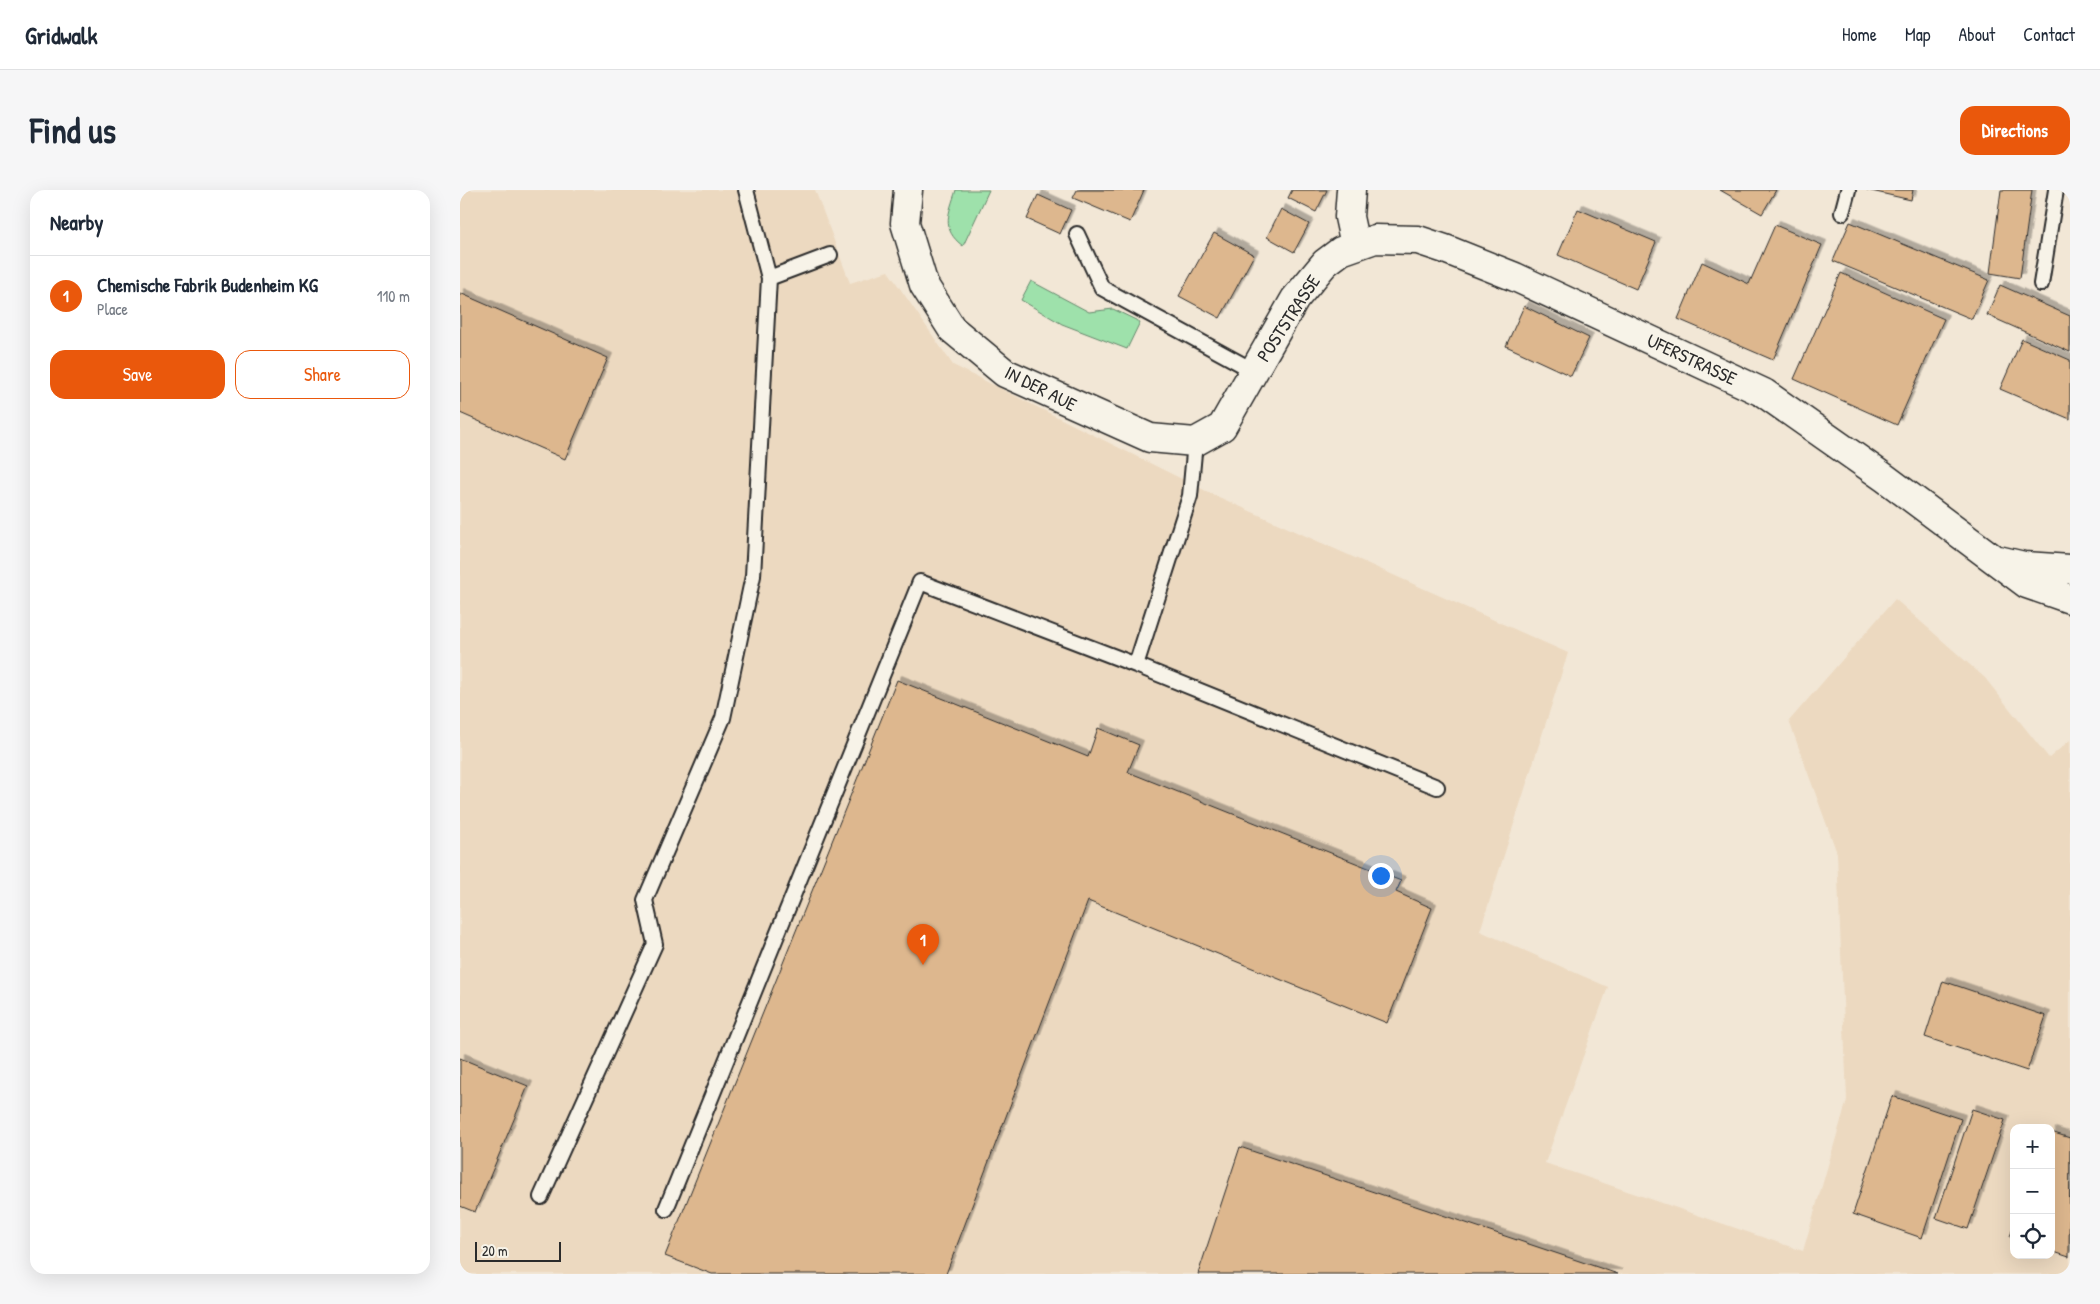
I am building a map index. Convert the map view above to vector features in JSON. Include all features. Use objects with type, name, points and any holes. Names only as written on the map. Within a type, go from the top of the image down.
[{"type":"street","name":"IN DER AUE","points":[[908,190],[906,223],[924,285],[952,329],[1006,372],[1081,408],[1150,438],[1196,442]]},
{"type":"street","points":[[1351,190],[1349,217],[1355,245]]},
{"type":"street","name":"UFERSTRASSE","points":[[1355,245],[1375,239],[1397,238],[1418,240],[1445,249],[1515,277],[1764,393],[1885,478],[2027,584],[2070,600]]},
{"type":"street","name":"POSTSTRASSE","points":[[1196,442],[1222,427],[1295,299],[1311,278],[1324,263],[1341,251],[1355,245]]},
{"type":"street","name":"UFERSTRASSE","points":[[1994,559],[2024,566],[2070,569]]},
{"type":"lane","points":[[541,1197],[655,944],[645,900],[722,718],[753,576],[770,278],[746,190]]},
{"type":"lane","points":[[1842,213],[1848,190]]},
{"type":"lane","points":[[2041,284],[2056,190]]},
{"type":"lane","points":[[1077,234],[1102,288],[1254,371]]},
{"type":"lane","points":[[770,278],[830,255]]},
{"type":"lane","points":[[1136,665],[1190,496],[1196,442]]},
{"type":"lane","points":[[666,1209],[920,582],[1136,665],[1437,787]]},
{"type":"shaded area","points":[[460,190],[815,190],[850,283],[888,271],[953,365],[1212,494],[1568,653],[1480,931],[1608,987],[1545,1163],[1803,1251],[1847,1100],[1837,853],[1789,721],[1895,599],[1985,678],[2049,758],[2070,740],[2070,1274],[460,1274]]},
{"type":"green space","points":[[956,190],[989,190],[963,246],[951,233],[948,220]]},
{"type":"green space","points":[[1031,281],[1089,312],[1113,309],[1140,322],[1127,349],[1062,324],[1021,300]]},
{"type":"building","points":[[1077,190],[1144,190],[1130,222],[1073,198]]},
{"type":"building","points":[[1292,190],[1327,190],[1316,212],[1288,198]]},
{"type":"building","points":[[1720,190],[1776,190],[1762,214]]},
{"type":"building","points":[[1867,190],[1913,190],[1911,200]]},
{"type":"building","points":[[2001,190],[2032,190],[2020,278],[1990,273]]},
{"type":"building","points":[[1038,195],[1071,210],[1060,234],[1027,219]]},
{"type":"building","points":[[1281,209],[1309,224],[1294,252],[1267,237]]},
{"type":"building","points":[[1578,209],[1656,242],[1636,289],[1558,255]]},
{"type":"building","points":[[1850,222],[1989,280],[1972,319],[1833,261]]},
{"type":"building","points":[[1775,225],[1822,245],[1773,360],[1678,319],[1702,262],[1749,284]]},
{"type":"building","points":[[1214,233],[1254,255],[1220,318],[1179,296]]},
{"type":"building","points":[[1841,273],[1944,319],[1897,425],[1794,379]]},
{"type":"building","points":[[2000,285],[2070,316],[2070,352],[1987,315]]},
{"type":"building","points":[[460,293],[608,358],[565,459],[460,413]]},
{"type":"building","points":[[1524,306],[1589,338],[1571,376],[1506,346]]},
{"type":"building","points":[[2022,339],[2070,360],[2070,419],[2000,389]]},
{"type":"building","points":[[897,680],[1088,757],[1098,728],[1139,745],[1128,772],[1401,881],[1396,892],[1432,908],[1387,1023],[1088,901],[946,1274],[712,1274],[665,1256]]},
{"type":"building","points":[[1943,981],[2046,1016],[2027,1071],[1925,1037]]},
{"type":"building","points":[[460,1058],[528,1086],[475,1212],[460,1206]]},
{"type":"building","points":[[1892,1096],[1961,1119],[1922,1238],[1853,1214]]},
{"type":"building","points":[[1972,1109],[2005,1120],[1968,1229],[1936,1218]]},
{"type":"building","points":[[2055,1133],[2070,1138],[2069,1257],[2055,1252]]},
{"type":"building","points":[[1240,1147],[1618,1274],[1198,1274]]},
{"type":"place","name":"Chemische Fabrik Budenheim KG","points":[[923,965]]}]
